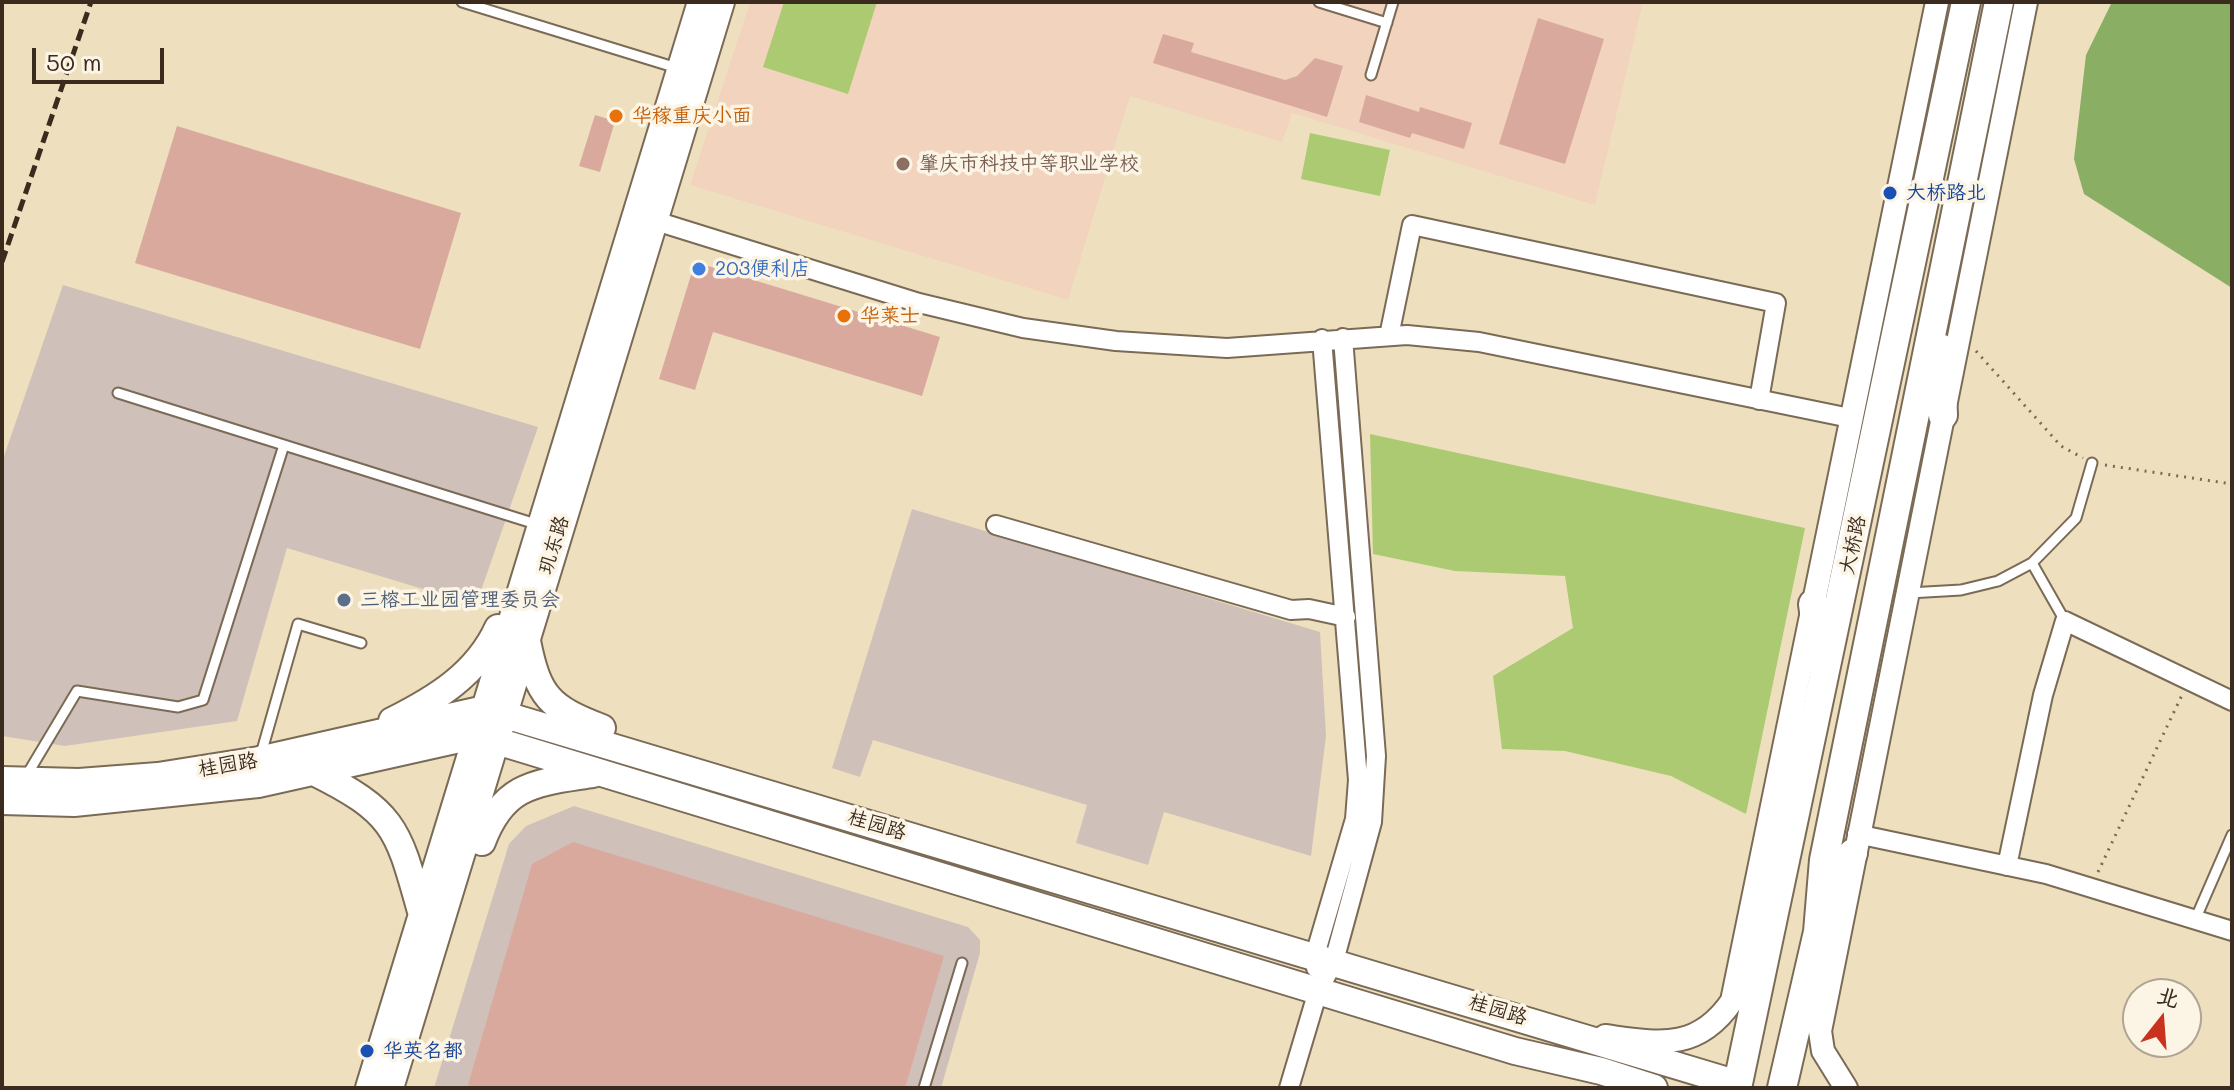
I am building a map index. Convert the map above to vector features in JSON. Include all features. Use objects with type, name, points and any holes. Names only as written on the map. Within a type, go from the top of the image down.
[{"type":"main road","name":"玑东路","points":[[690,72],[701,2]]},
{"type":"main road","name":"玑东路","points":[[495,712],[526,637],[550,528],[690,72],[721,2]]},
{"type":"main road","points":[[1946,101],[1951,2]]},
{"type":"main road","name":"大桥路","points":[[1741,1087],[1966,2]]},
{"type":"main road","name":"大桥路","points":[[1782,1088],[1818,932],[1824,860],[1999,2]]},
{"type":"main road","points":[[1938,308],[1943,415]]},
{"type":"main road","name":"玑东路","points":[[369,1088],[433,912],[495,712],[520,594],[550,528]]},
{"type":"main road","points":[[357,738],[417,709],[456,684],[488,651],[505,612],[520,594]]},
{"type":"main road","points":[[1813,604],[1824,685]]},
{"type":"main road","points":[[526,637],[542,692],[571,716],[607,730],[661,761]]},
{"type":"main road","name":"桂园路","points":[[9,791],[158,776],[258,772],[357,738],[495,712],[1567,1031],[1741,1087]]},
{"type":"main road","points":[[258,772],[314,772],[487,738]]},
{"type":"main road","name":"桂园路","points":[[487,738],[1515,1051],[1601,1071],[1654,1088]]},
{"type":"main road","points":[[314,772],[367,801],[386,819],[402,843],[433,912],[468,873],[493,813],[516,793],[546,782],[600,772]]},
{"type":"main road","points":[[1818,932],[1855,844]]},
{"type":"main road","name":"玑东路","points":[[390,1088],[433,912]]},
{"type":"street","points":[[1567,1031],[1664,1043],[1679,1042],[1721,1017],[1732,1001],[1937,2]]},
{"type":"street","points":[[1846,1088],[1823,1051],[1820,1031],[2026,2]]},
{"type":"street","points":[[645,218],[919,303],[1023,328],[1116,341],[1227,348],[1389,336],[1479,342],[1850,418]]},
{"type":"street","points":[[1389,336],[1412,225],[1776,303],[1759,400]]},
{"type":"street","points":[[1324,958],[1372,822],[1377,776],[1343,338]]},
{"type":"street","points":[[1289,1088],[1318,991],[1357,799],[1358,759],[1322,339]]},
{"type":"street","points":[[996,525],[1291,610],[1309,609],[1346,617]]},
{"type":"street","points":[[2007,866],[2043,695],[2065,621],[2232,701]]},
{"type":"street","points":[[1855,844],[2007,866],[2232,931]]},
{"type":"street","points":[[1601,1071],[1621,1088]]},
{"type":"lane","points":[[462,2],[690,72]]},
{"type":"lane","points":[[1319,2],[1387,23]]},
{"type":"lane","points":[[1371,75],[1393,2]]},
{"type":"lane","points":[[118,393],[550,528]]},
{"type":"lane","points":[[9,791],[77,691],[178,707],[203,700],[284,445]]},
{"type":"lane","points":[[1907,594],[1961,590],[1998,581],[2032,563],[2076,518],[2092,463]]},
{"type":"lane","points":[[2032,563],[2065,621]]},
{"type":"lane","points":[[258,772],[298,624],[361,643]]},
{"type":"lane","points":[[2195,920],[2232,835]]},
{"type":"lane","points":[[924,1088],[962,963]]},
{"type":"path","points":[[1960,333],[2061,446],[2092,463],[2232,484]]},
{"type":"path","points":[[2090,888],[2189,680]]},
{"type":"shaded area","name":"肇庆市科技中等职业学校","points":[[750,2],[1643,2],[1595,205],[1292,113],[1282,142],[1130,96],[1068,300],[690,185]]},
{"type":"shaded area","points":[[63,285],[538,427],[476,605],[287,548],[237,721],[65,746],[2,736],[2,462]]},
{"type":"shaded area","points":[[912,509],[1320,632],[1326,736],[1311,856],[1164,812],[1148,865],[1076,843],[1087,805],[873,740],[860,777],[832,768]]},
{"type":"shaded area","points":[[574,806],[968,927],[980,940],[980,953],[941,1088],[434,1088],[509,844],[526,826]]},
{"type":"green space","points":[[784,2],[877,2],[848,94],[763,67]]},
{"type":"green space","points":[[2112,2],[2232,2],[2232,288],[2084,194],[2074,159],[2086,55]]},
{"type":"green space","points":[[1310,133],[1390,150],[1380,196],[1301,179]]},
{"type":"green space","points":[[1370,434],[1805,528],[1746,814],[1671,776],[1565,751],[1502,749],[1493,676],[1573,628],[1565,576],[1455,571],[1373,554]]},
{"type":"building","points":[[1538,18],[1604,39],[1565,164],[1499,144]]},
{"type":"building","points":[[1163,34],[1194,43],[1191,52],[1285,80],[1297,76],[1315,58],[1343,66],[1327,117],[1153,63]]},
{"type":"building","points":[[1366,95],[1419,112],[1420,107],[1472,123],[1464,149],[1412,133],[1410,138],[1359,122]]},
{"type":"building","points":[[595,115],[615,121],[600,172],[579,166]]},
{"type":"building","points":[[177,126],[461,213],[420,349],[135,263]]},
{"type":"building","points":[[695,262],[940,337],[922,396],[713,332],[695,390],[659,379]]},
{"type":"building","points":[[573,842],[944,956],[905,1088],[479,1088],[468,1085],[532,864]]},
{"type":"railway","points":[[2,262],[91,2]]},
{"type":"place","name":"华稼重庆小面","points":[[616,116]]},
{"type":"place","name":"肇庆市科技中等职业学校","points":[[903,164]]},
{"type":"place","name":"大桥路北","points":[[1890,193]]},
{"type":"place","name":"203便利店","points":[[699,269]]},
{"type":"place","name":"华莱士","points":[[844,316]]},
{"type":"place","name":"三榕工业园管理委员会","points":[[344,600]]},
{"type":"place","name":"华英名都","points":[[367,1051]]}]
